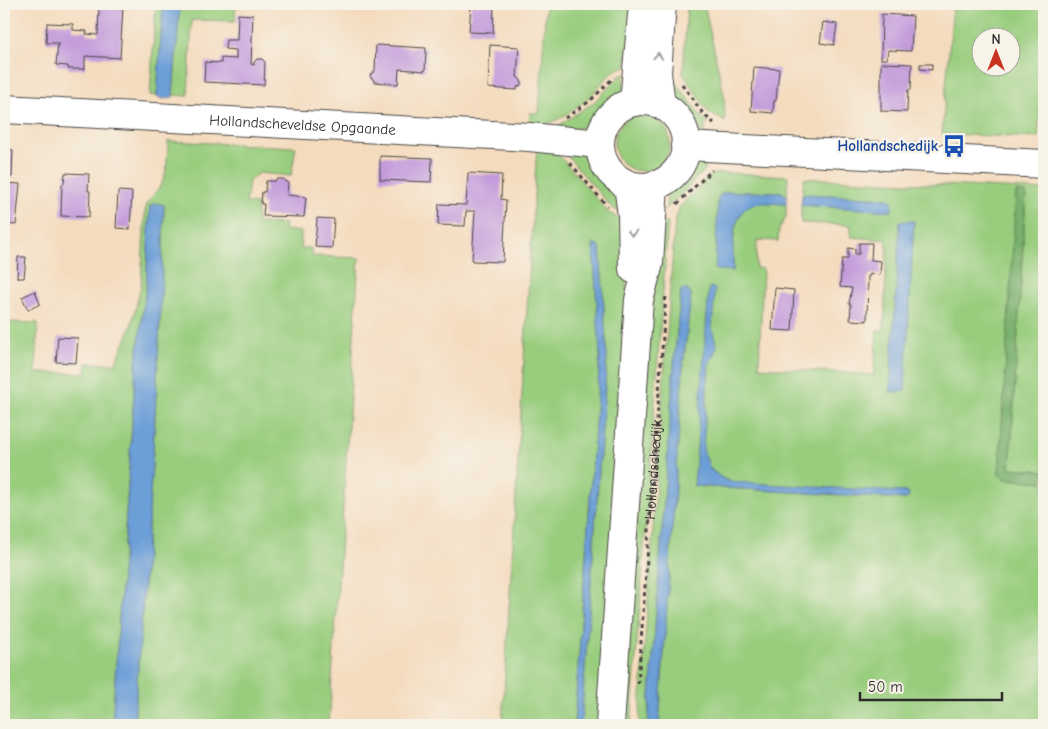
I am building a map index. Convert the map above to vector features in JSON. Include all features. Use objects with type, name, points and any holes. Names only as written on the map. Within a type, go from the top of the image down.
[{"type":"main road","points":[[634,102],[638,72],[642,4]]},
{"type":"main road","points":[[661,105],[657,73],[662,4]]},
{"type":"main road","points":[[646,101],[661,105],[674,114],[684,132],[685,153],[676,172],[667,180],[641,185],[614,176],[606,167],[601,156],[601,133],[606,122],[613,112],[634,102],[646,101]]},
{"type":"main road","name":"Hollandscheveldse Opgaande","points":[[4,110],[529,137],[600,144]]},
{"type":"main road","points":[[685,146],[1044,164]]},
{"type":"main road","name":"Hollandschedijk","points":[[639,300],[632,263],[632,215],[641,185]]},
{"type":"main road","name":"Hollandschedijk","points":[[610,725],[639,300],[649,263],[641,185]]},
{"type":"path","points":[[561,121],[590,101],[619,72],[638,72]]},
{"type":"path","points":[[569,162],[611,211],[620,215],[632,215]]},
{"type":"path","name":"Hollandschedijk","points":[[638,686],[666,293]]},
{"type":"green space","points":[[156,4],[163,4],[157,96],[150,95]]},
{"type":"green space","points":[[180,4],[236,4],[235,21],[192,20],[188,96],[173,95]]},
{"type":"green space","points":[[546,4],[636,4],[626,67],[615,71],[581,104],[568,113],[554,121],[532,129],[529,123],[530,113],[539,113]]},
{"type":"green space","points":[[687,4],[704,4],[724,95],[725,122],[708,112],[683,74]]},
{"type":"green space","points":[[953,4],[1044,4],[1044,55],[1038,138],[942,134]]},
{"type":"green space","points":[[624,73],[624,91],[595,118],[579,128],[555,128],[594,102]]},
{"type":"green space","points":[[673,79],[708,123],[705,125],[705,132],[692,123],[676,104],[665,82],[673,83]]},
{"type":"green space","points":[[637,115],[647,115],[662,123],[668,132],[670,143],[668,154],[662,163],[647,171],[637,171],[626,166],[619,159],[614,148],[614,138],[619,127],[626,120]]},
{"type":"green space","points":[[168,141],[296,147],[291,176],[259,173],[249,181],[246,203],[257,204],[257,223],[285,224],[284,230],[301,232],[301,248],[311,248],[312,256],[359,258],[329,725],[134,725],[156,400],[164,205],[150,206],[146,287],[136,365],[112,725],[4,725],[4,322],[38,323],[36,373],[86,373],[87,363],[115,364],[131,327],[141,286],[145,211],[165,176]]},
{"type":"green space","points":[[537,145],[558,154],[609,213],[626,222],[627,329],[600,725],[581,725],[607,357],[600,247],[593,247],[600,355],[574,725],[502,725]]},
{"type":"green space","points":[[559,146],[587,154],[619,193],[620,212],[612,208]]},
{"type":"green space","points":[[704,163],[704,168],[706,169],[666,209],[667,189],[688,170]]},
{"type":"green space","points":[[713,174],[788,176],[787,196],[781,192],[726,192],[721,194],[733,271],[733,241],[737,221],[742,213],[748,206],[758,203],[786,204],[786,217],[779,229],[778,241],[757,240],[756,268],[763,269],[759,367],[874,375],[877,330],[884,330],[887,240],[851,237],[851,225],[801,223],[801,205],[891,211],[892,201],[888,198],[807,194],[802,196],[804,178],[1044,190],[1044,471],[1010,468],[1026,193],[1017,192],[999,474],[1004,479],[1044,482],[1044,725],[659,725],[683,367],[691,295],[685,289],[681,291],[674,364],[648,725],[639,725],[675,221],[680,206]],"holes":[[[703,450],[704,456],[712,470],[731,482],[909,497],[906,499],[694,486]]]},
{"type":"green space","points":[[1016,192],[1026,193],[1010,468],[1044,471],[1044,482],[1004,479],[999,474]]},
{"type":"green space","points":[[668,222],[631,725],[621,725],[658,223]]},
{"type":"water","points":[[163,4],[180,4],[173,97],[163,99],[157,96]]},
{"type":"water","points":[[726,192],[781,192],[787,196],[786,204],[758,203],[748,206],[742,213],[737,221],[733,241],[733,271],[715,270],[718,198]]},
{"type":"water","points":[[807,194],[888,198],[892,201],[892,211],[801,205],[802,196]]},
{"type":"water","points":[[156,203],[164,205],[162,270],[152,465],[134,725],[112,725],[136,365],[146,287],[150,206]]},
{"type":"water","points":[[900,221],[914,221],[905,391],[890,392]]},
{"type":"water","points":[[593,244],[600,247],[607,357],[581,725],[574,725],[600,355]]},
{"type":"water","points":[[709,288],[715,289],[712,329],[717,347],[709,364],[703,449],[710,469],[723,479],[732,482],[905,492],[909,494],[909,497],[906,499],[694,486]]},
{"type":"water","points":[[685,289],[691,295],[683,367],[659,725],[648,725],[674,364],[681,290]]},
{"type":"building","points":[[471,4],[494,5],[493,33],[469,32]]},
{"type":"building","points":[[890,4],[914,4],[914,8],[890,7]]},
{"type":"building","points":[[99,6],[123,7],[120,58],[85,56],[85,69],[68,69],[68,66],[56,65],[58,43],[46,43],[47,23],[73,24],[73,30],[87,31],[86,34],[98,35]]},
{"type":"building","points":[[238,14],[253,15],[251,64],[254,65],[257,59],[262,59],[265,62],[264,85],[204,82],[205,62],[221,63],[221,58],[236,59],[236,50],[225,49],[226,40],[237,40]]},
{"type":"building","points":[[882,14],[913,16],[911,51],[888,50],[887,59],[881,59]]},
{"type":"building","points":[[823,22],[837,24],[834,45],[820,43]]},
{"type":"building","points":[[376,45],[426,48],[425,71],[399,69],[398,84],[374,82],[370,75],[375,71]]},
{"type":"building","points":[[490,45],[519,47],[517,77],[522,83],[517,87],[517,90],[488,88]]},
{"type":"building","points":[[881,63],[912,64],[911,90],[908,90],[907,112],[881,111]]},
{"type":"building","points":[[920,64],[932,64],[932,70],[920,69]]},
{"type":"building","points":[[754,67],[779,69],[773,113],[751,111]]},
{"type":"building","points":[[4,149],[13,150],[12,177],[4,176]]},
{"type":"building","points":[[380,156],[432,158],[431,182],[380,180]]},
{"type":"building","points":[[65,173],[89,174],[89,217],[61,216],[62,184],[64,184]]},
{"type":"building","points":[[468,173],[502,175],[501,199],[506,200],[503,262],[472,261],[475,211],[466,211],[465,226],[438,225],[439,204],[466,205]]},
{"type":"building","points":[[276,179],[284,179],[285,182],[288,182],[287,195],[306,197],[304,217],[263,216],[262,192],[265,192],[266,181],[275,181]]},
{"type":"building","points":[[5,183],[20,184],[16,225],[4,224]]},
{"type":"building","points":[[118,191],[132,192],[130,229],[116,228]]},
{"type":"building","points":[[317,218],[334,219],[332,248],[315,247]]},
{"type":"building","points":[[859,243],[872,243],[871,260],[881,261],[880,275],[870,274],[868,276],[867,321],[850,320],[851,304],[849,304],[852,288],[840,287],[842,259],[848,259],[848,248],[855,249],[855,254],[859,254]]},
{"type":"building","points":[[18,257],[26,257],[24,278],[17,278]]},
{"type":"building","points":[[775,288],[794,290],[792,331],[772,330]]},
{"type":"building","points":[[35,291],[40,304],[28,310],[22,297]]},
{"type":"building","points":[[58,337],[78,338],[76,363],[56,362]]},
{"type":"place","name":"Hollandschedijk","points":[[954,146]]}]
